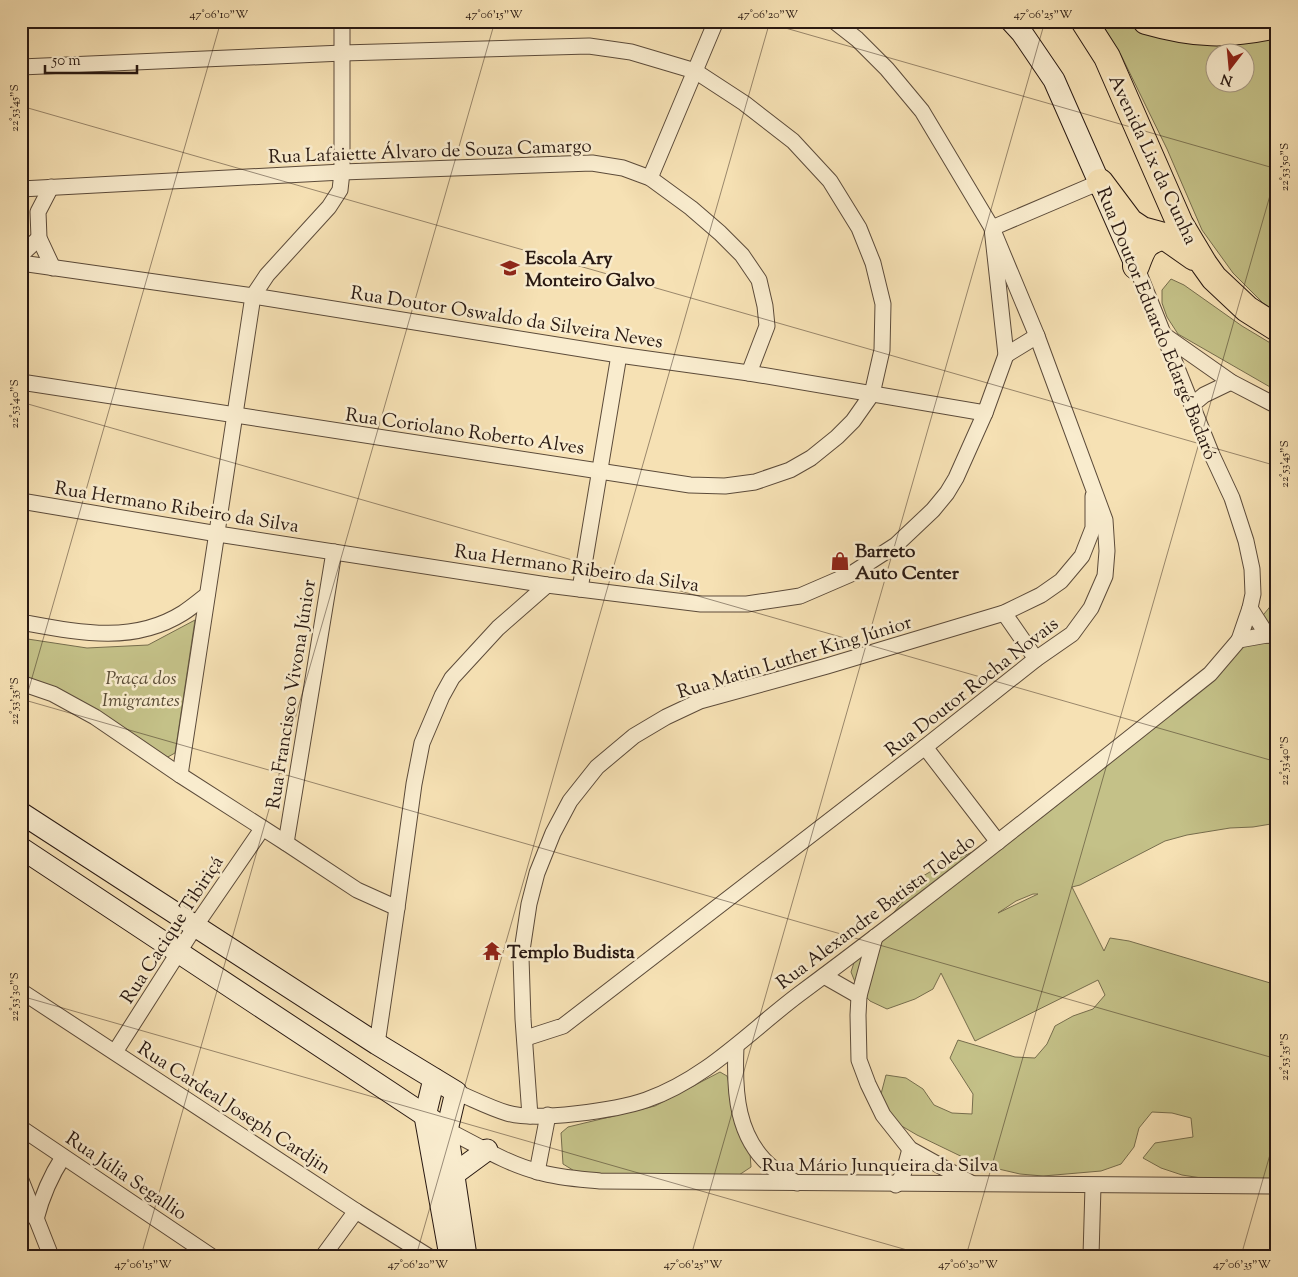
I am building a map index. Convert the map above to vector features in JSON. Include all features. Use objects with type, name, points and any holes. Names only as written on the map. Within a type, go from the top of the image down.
[{"type":"highway","name":"Avenida Lix da Cunha","points":[[1084,21],[1107,57],[1180,224],[1204,264],[1214,278],[1247,309],[1277,328]]},
{"type":"highway","points":[[1146,21],[1174,29],[1210,34],[1250,31],[1277,25]]},
{"type":"highway","points":[[1100,182],[1130,222],[1142,230],[1164,236],[1204,264]]},
{"type":"highway","points":[[1136,266],[1142,250],[1150,240],[1164,236]]},
{"type":"street","points":[[180,775],[253,296],[267,275],[329,207],[340,190],[342,172],[342,21]]},
{"type":"street","points":[[650,178],[716,21]]},
{"type":"street","name":"Rua Doutor Rocha Novais","points":[[526,1038],[564,1026],[1036,659],[1072,634],[1091,608],[1105,576],[1107,551],[1106,520],[1037,336],[992,228],[922,110],[888,69],[857,39],[834,21]]},
{"type":"street","name":"Rua Doutor Eduardo Edargé Badaró","points":[[1011,21],[1054,80],[1136,266],[1212,455],[1232,498],[1246,541],[1252,569],[1253,594],[1239,640]]},
{"type":"street","points":[[21,67],[343,53],[589,46],[631,52],[695,71],[744,103],[793,141],[830,181],[859,228],[873,263],[882,304],[882,350],[872,394]]},
{"type":"street","name":"Rua Lafaiette Álvaro de Souza Camargo","points":[[21,190],[342,172],[592,162],[623,168],[650,178],[691,208],[742,256],[759,280],[767,326],[749,373]]},
{"type":"street","points":[[992,228],[1100,182]]},
{"type":"street","points":[[51,187],[38,212],[38,238],[54,268]]},
{"type":"street","points":[[21,190],[38,212]]},
{"type":"street","name":"Rua Hermano Ribeiro da Silva","points":[[21,501],[218,534],[547,585],[701,604],[747,604],[800,596],[851,574],[896,545],[933,510],[947,493],[972,444],[1006,355],[992,228]]},
{"type":"street","points":[[21,254],[38,238]]},
{"type":"street","name":"Rua Doutor Oswaldo da Silveira Neves","points":[[21,263],[253,296],[619,355],[749,373],[985,413]]},
{"type":"street","points":[[1164,335],[1231,382],[1277,406]]},
{"type":"street","points":[[1006,355],[1037,336]]},
{"type":"street","points":[[580,589],[619,355]]},
{"type":"street","name":"Rua Coriolano Roberto Alves","points":[[21,382],[690,485],[725,486],[754,482],[790,470],[811,458],[853,421],[872,394]]},
{"type":"street","points":[[1192,405],[1204,394],[1231,382]]},
{"type":"street","name":"Rua Matin Luther King Júnior","points":[[530,1116],[526,1038],[523,1019],[521,957],[528,904],[537,873],[553,833],[570,801],[597,767],[634,736],[666,717],[700,701],[828,666],[1004,613],[1041,596],[1061,581],[1082,556],[1093,528],[1094,486]]},
{"type":"street","name":"Rua Francisco Vivona Júnior","points":[[286,843],[334,552]]},
{"type":"street","points":[[377,1044],[414,784],[422,743],[442,696],[452,678],[498,628],[547,585]]},
{"type":"street","points":[[21,622],[95,634],[122,634],[152,627],[182,614],[207,595]]},
{"type":"street","points":[[1250,608],[1272,635]]},
{"type":"street","points":[[1004,613],[1036,659]]},
{"type":"street","points":[[1239,640],[1272,635]]},
{"type":"street","name":"Rua Alexandre Batista Toledo","points":[[456,1092],[508,1114],[548,1116],[599,1110],[646,1100],[689,1079],[736,1047],[778,1010],[998,842],[1210,674],[1239,640]]},
{"type":"street","points":[[21,683],[53,694],[95,718],[357,890],[397,908]]},
{"type":"street","points":[[925,747],[998,842]]},
{"type":"street","points":[[21,813],[377,1044],[456,1092],[448,1130],[466,1256]]},
{"type":"street","name":"Rua Cacique Tibiriçá","points":[[115,1052],[196,925],[262,829]]},
{"type":"street","points":[[21,848],[448,1130]]},
{"type":"street","points":[[875,937],[859,996],[858,1060],[883,1115],[910,1149],[972,1184]]},
{"type":"street","points":[[824,976],[859,996]]},
{"type":"street","name":"Rua Cardeal Joseph Cardjin","points":[[21,991],[356,1211],[428,1256]]},
{"type":"street","points":[[736,1047],[735,1072],[738,1105],[743,1125],[752,1144],[773,1168],[797,1183]]},
{"type":"street","points":[[434,1079],[425,1116],[450,1256]]},
{"type":"street","points":[[537,1172],[548,1116]]},
{"type":"street","name":"Rua Júlia Segallio","points":[[21,1128],[211,1256]]},
{"type":"street","name":"Rua Mário Junqueira da Silva","points":[[448,1130],[537,1172],[600,1182],[1277,1186]]},
{"type":"street","points":[[896,1185],[903,1176],[910,1149]]},
{"type":"street","points":[[454,1174],[488,1150]]},
{"type":"street","points":[[36,1219],[50,1176],[63,1157]]},
{"type":"street","points":[[21,1180],[52,1256]]},
{"type":"street","points":[[1091,1256],[1093,1186]]},
{"type":"street","points":[[323,1256],[356,1211]]},
{"type":"green space","points":[[1100,21],[1133,21],[1157,30],[1277,30],[1277,312],[1263,303],[1233,273],[1202,230],[1167,149],[1121,55]]},
{"type":"green space","points":[[21,201],[27,201],[22,253],[21,252]]},
{"type":"green space","points":[[1171,279],[1184,285],[1242,326],[1277,347],[1277,391],[1178,334],[1167,317],[1162,303],[1162,290]]},
{"type":"green space","points":[[1273,603],[1277,604],[1277,823],[1230,828],[1187,835],[1165,841],[1080,885],[1072,887],[1104,951],[1110,938],[1129,941],[1277,985],[1277,1188],[1182,1175],[1161,1168],[1143,1158],[1155,1143],[1193,1137],[1191,1118],[1172,1113],[1152,1112],[1139,1128],[1134,1147],[1121,1164],[1101,1171],[1043,1176],[1020,1174],[977,1164],[900,1125],[885,1113],[881,1094],[886,1075],[906,1078],[923,1089],[934,1105],[952,1113],[972,1114],[973,1094],[950,1058],[958,1040],[1015,1057],[1035,1058],[1047,1044],[1055,1026],[1073,1016],[1093,1009],[1105,995],[1098,980],[975,1041],[941,973],[933,989],[915,999],[887,1009],[870,1001],[857,987],[851,972],[865,935],[881,925],[895,911],[923,876],[940,866],[975,851],[1012,821],[1219,669]],"holes":[[[1033,894],[1038,894],[998,913],[1016,901]]]},
{"type":"green space","name":"Praça dos Imigrantes","points":[[195,620],[175,753],[166,758],[21,678],[21,638],[87,648],[148,645]]},
{"type":"green space","points":[[720,1072],[727,1076],[750,1153],[751,1167],[730,1181],[576,1172],[563,1164],[561,1133],[568,1127],[655,1106]]},
{"type":"place","name":"Escola Ary Monteiro Galvo","points":[[510,268]]},
{"type":"place","name":"Barreto Auto Center","points":[[840,561]]},
{"type":"place","name":"Templo Budista","points":[[492,951]]}]
